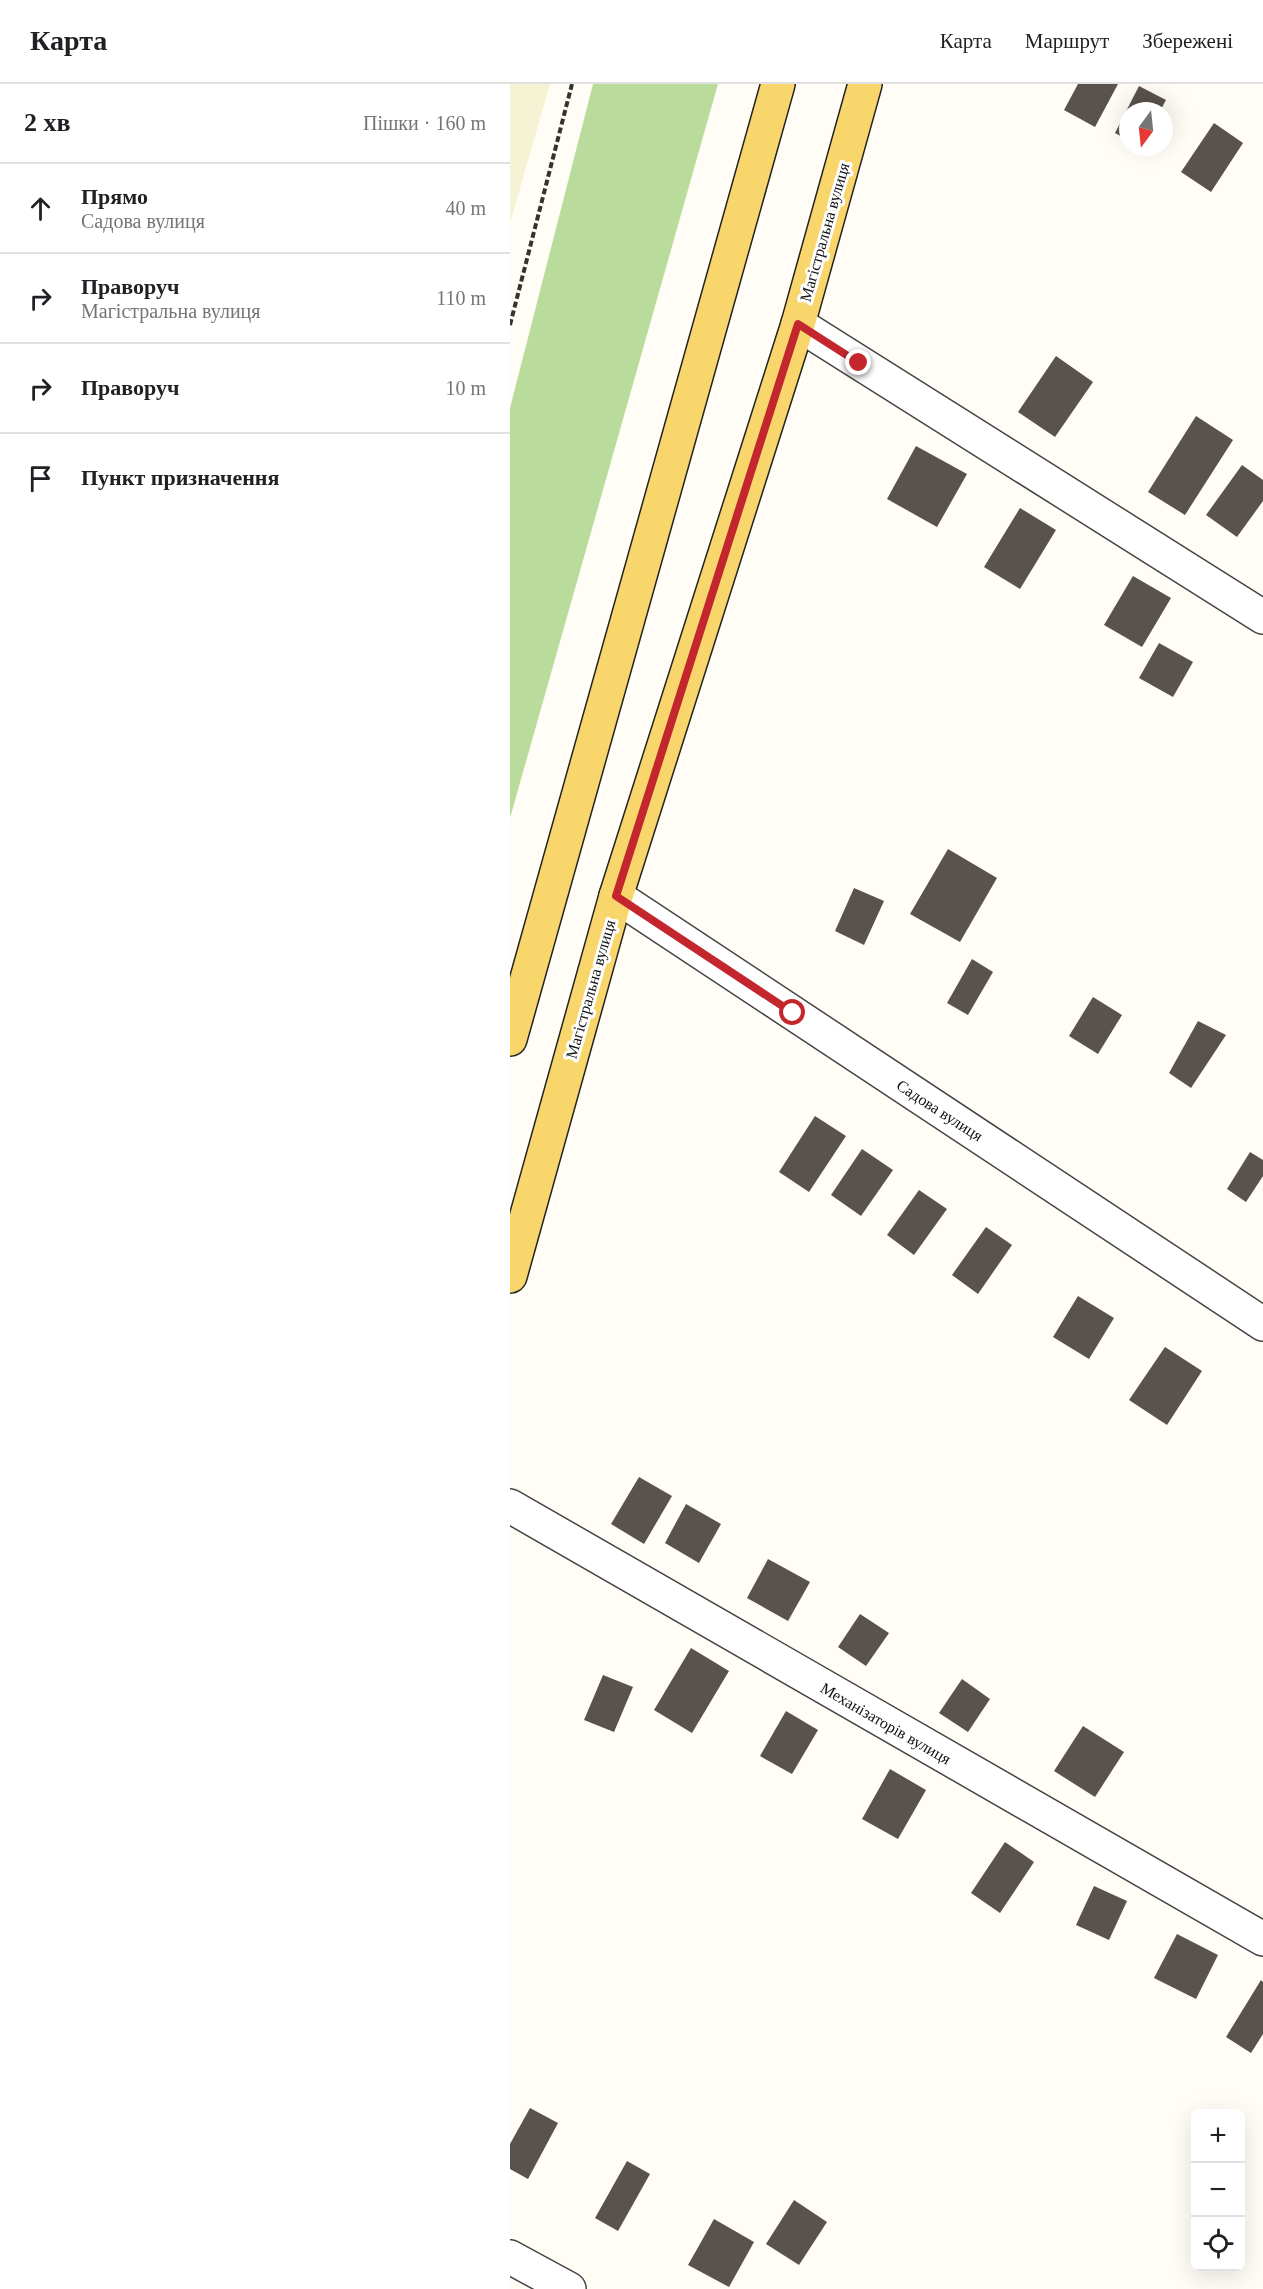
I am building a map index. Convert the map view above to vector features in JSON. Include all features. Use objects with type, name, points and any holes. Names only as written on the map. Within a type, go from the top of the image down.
[{"type":"main road","points":[[510,1039],[778,84]]},
{"type":"main road","name":"Магістральна вулиця","points":[[510,1276],[616,896],[798,324],[865,84]]},
{"type":"street","points":[[798,324],[1263,617]]},
{"type":"street","name":"Садова вулиця","points":[[616,896],[1263,1324]]},
{"type":"street","name":"Механізаторів вулиця","points":[[510,1506],[1263,1939]]},
{"type":"street","points":[[510,2257],[569,2289]]},
{"type":"path","points":[[510,325],[572,84]]},
{"type":"shaded area","points":[[510,84],[550,84],[510,223]]},
{"type":"green space","points":[[593,84],[718,84],[510,818],[510,408]]},
{"type":"building","points":[[1078,84],[1118,84],[1095,127],[1064,110]]},
{"type":"building","points":[[1139,86],[1166,100],[1165,102],[1131,102]]},
{"type":"building","points":[[1214,123],[1243,143],[1211,192],[1181,172]]},
{"type":"building","points":[[1056,356],[1093,382],[1055,437],[1018,412]]},
{"type":"building","points":[[1196,416],[1233,440],[1185,515],[1148,492]]},
{"type":"building","points":[[916,446],[967,474],[937,527],[887,499]]},
{"type":"building","points":[[1242,465],[1263,480],[1263,501],[1237,537],[1206,515]]},
{"type":"building","points":[[1020,508],[1056,530],[1020,589],[984,567]]},
{"type":"building","points":[[1133,576],[1171,598],[1142,647],[1104,625]]},
{"type":"building","points":[[1159,643],[1193,662],[1173,697],[1139,678]]},
{"type":"building","points":[[948,849],[997,878],[960,942],[910,914]]},
{"type":"building","points":[[854,888],[884,901],[864,945],[835,931]]},
{"type":"building","points":[[972,959],[993,972],[968,1015],[947,1003]]},
{"type":"building","points":[[1093,997],[1122,1015],[1098,1054],[1069,1036]]},
{"type":"building","points":[[1198,1021],[1226,1035],[1191,1088],[1169,1073]]},
{"type":"building","points":[[815,1116],[846,1136],[809,1192],[779,1172]]},
{"type":"building","points":[[862,1149],[893,1170],[861,1216],[831,1195]]},
{"type":"building","points":[[1250,1152],[1263,1160],[1263,1176],[1246,1202],[1227,1189]]},
{"type":"building","points":[[919,1190],[947,1209],[914,1255],[887,1235]]},
{"type":"building","points":[[986,1227],[1012,1245],[978,1294],[952,1275]]},
{"type":"building","points":[[1078,1296],[1114,1318],[1089,1359],[1053,1337]]},
{"type":"building","points":[[1165,1347],[1202,1371],[1167,1425],[1129,1400]]},
{"type":"building","points":[[639,1477],[672,1496],[644,1544],[611,1524]]},
{"type":"building","points":[[686,1504],[721,1524],[699,1563],[665,1543]]},
{"type":"building","points":[[768,1559],[810,1582],[788,1621],[747,1598]]},
{"type":"building","points":[[860,1614],[889,1633],[866,1666],[838,1647]]},
{"type":"building","points":[[691,1648],[729,1671],[692,1733],[654,1710]]},
{"type":"building","points":[[603,1675],[633,1687],[614,1732],[584,1720]]},
{"type":"building","points":[[962,1679],[990,1699],[968,1732],[939,1713]]},
{"type":"building","points":[[786,1711],[818,1730],[792,1774],[760,1756]]},
{"type":"building","points":[[1083,1726],[1124,1752],[1095,1797],[1054,1771]]},
{"type":"building","points":[[890,1769],[926,1790],[898,1839],[862,1819]]},
{"type":"building","points":[[1005,1842],[1034,1862],[1000,1913],[971,1893]]},
{"type":"building","points":[[1094,1886],[1127,1901],[1109,1940],[1076,1925]]},
{"type":"building","points":[[1177,1934],[1218,1955],[1196,1999],[1154,1978]]},
{"type":"building","points":[[1261,1980],[1263,1982],[1263,2034],[1251,2053],[1226,2037]]},
{"type":"building","points":[[530,2108],[558,2123],[528,2179],[510,2169],[510,2144]]},
{"type":"building","points":[[627,2161],[650,2174],[618,2231],[595,2218]]},
{"type":"building","points":[[794,2200],[827,2222],[799,2265],[766,2244]]},
{"type":"building","points":[[714,2219],[754,2242],[729,2287],[688,2265]]},
{"type":"route","points":[[793,1013],[616,896],[798,324],[859,363]]}]
